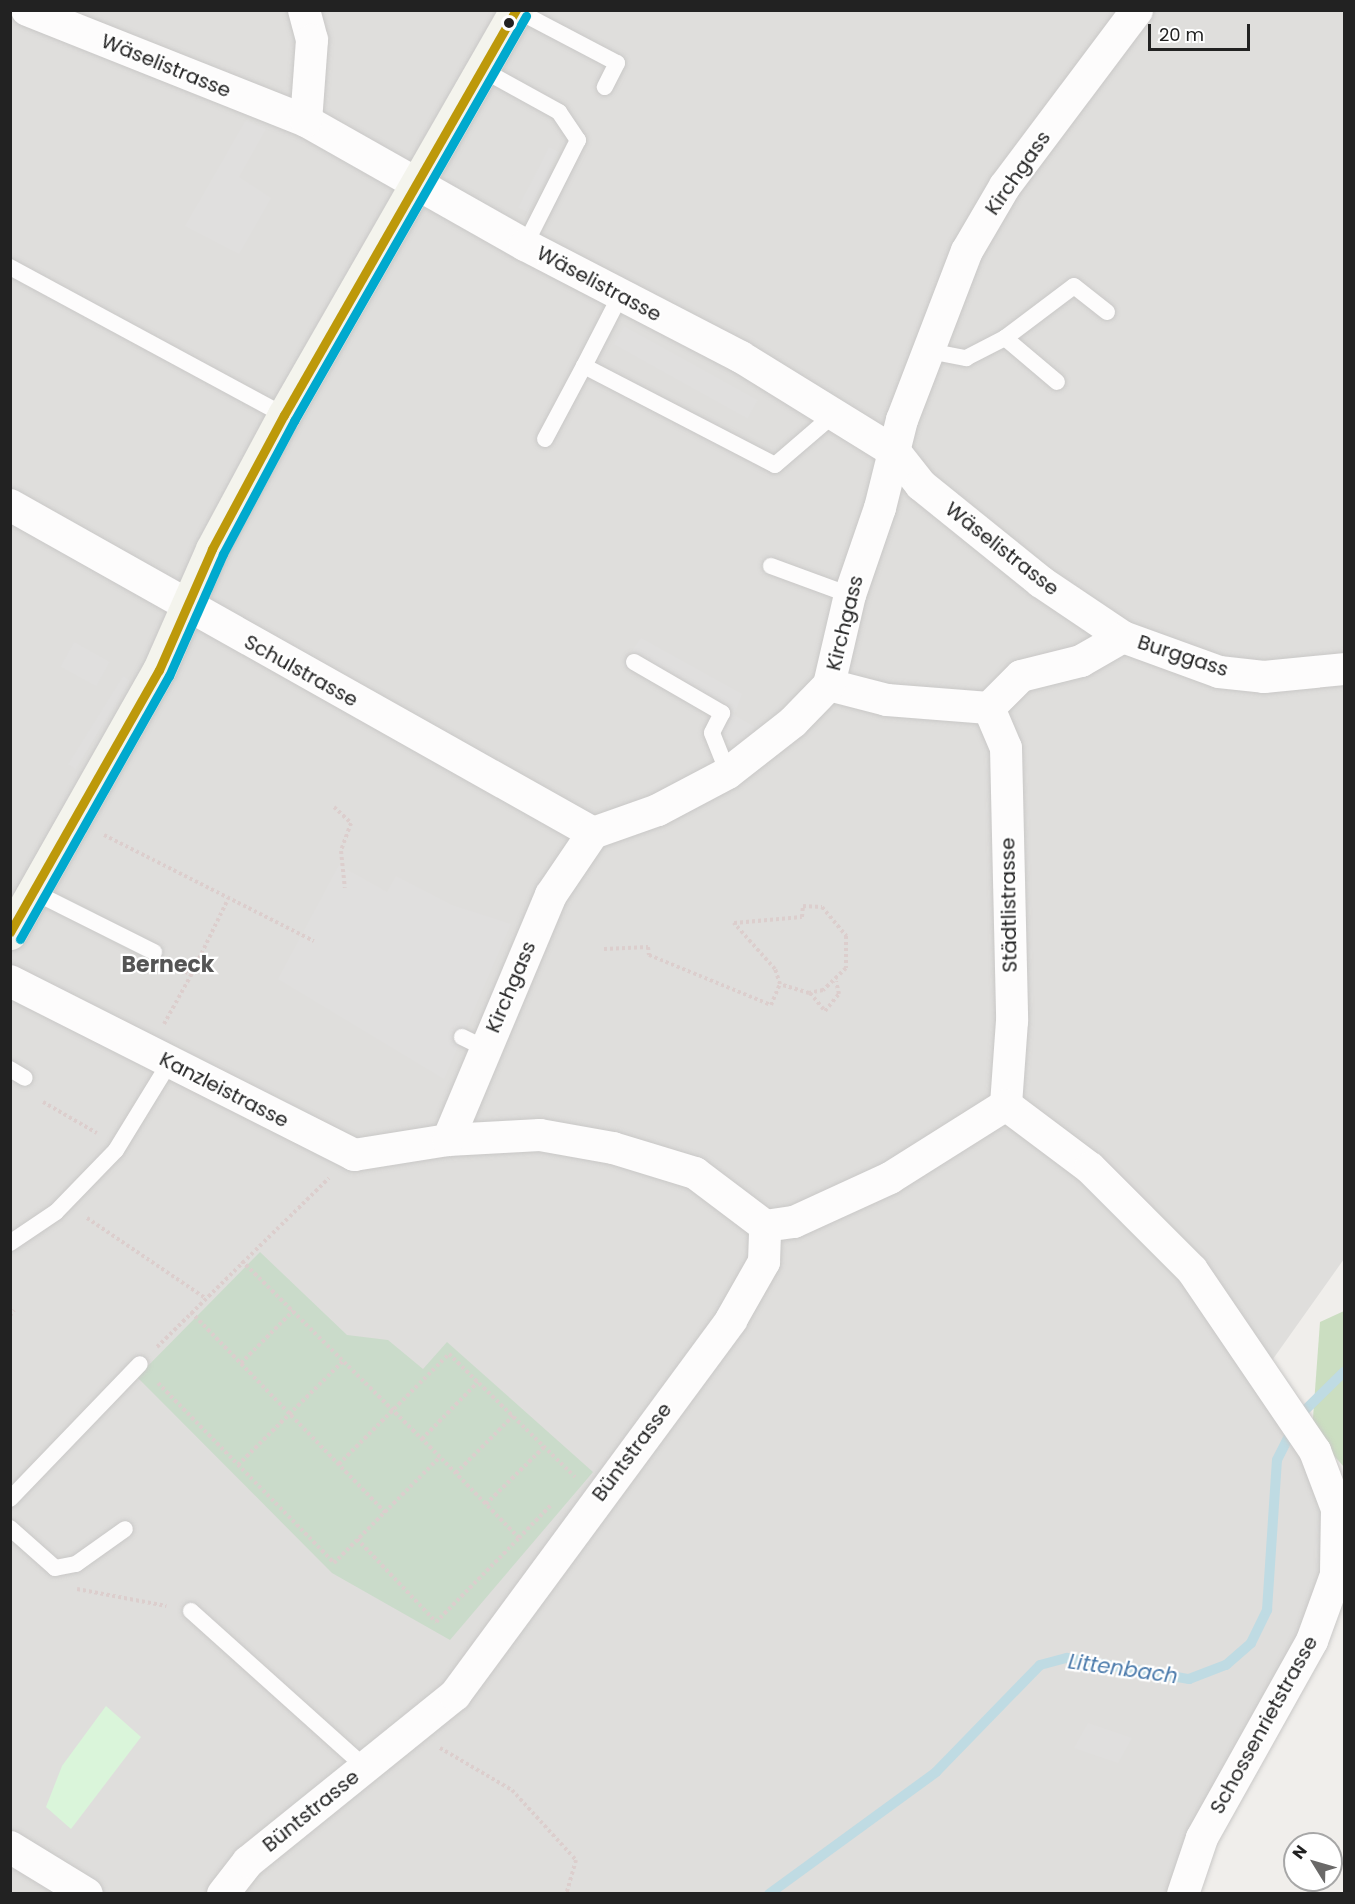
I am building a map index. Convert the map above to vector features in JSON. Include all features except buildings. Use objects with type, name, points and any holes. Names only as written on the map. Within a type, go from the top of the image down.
[{"type":"main road","points":[[11,933],[36,893],[188,608],[212,549],[284,415],[413,183],[483,70],[516,10]]},
{"type":"street","name":"Wäselistrasse","points":[[27,10],[306,121],[525,245],[741,357],[832,416],[896,452],[930,493],[1041,582],[1123,637]]},
{"type":"street","points":[[304,10],[312,40],[306,121]]},
{"type":"street","name":"Kirchgass","points":[[448,1140],[473,1042],[551,895],[593,833],[658,810],[728,773],[793,722],[829,685],[850,595],[929,351],[967,251],[1005,186],[1137,10]]},
{"type":"street","name":"Schulstrasse","points":[[10,505],[188,608],[593,833]]},
{"type":"street","name":"Burggass","points":[[989,708],[1021,676],[1080,661],[1123,637],[1219,672],[1264,677],[1344,669]]},
{"type":"street","points":[[829,685],[887,700],[989,708]]},
{"type":"street","name":"Städtlistrasse","points":[[989,708],[1006,748],[1012,1021],[1006,1105]]},
{"type":"street","name":"Kanzleistrasse","points":[[10,981],[354,1155]]},
{"type":"street","points":[[354,1155],[448,1140],[540,1135],[613,1148],[695,1173],[765,1226],[794,1222],[890,1178],[1006,1105]]},
{"type":"street","name":"Schossenrietstrasse","points":[[1006,1105],[1090,1168],[1192,1270],[1315,1450],[1336,1509],[1336,1575],[1312,1641],[1202,1838],[1183,1893]]},
{"type":"street","name":"Büntstrasse","points":[[223,1893],[248,1862],[455,1695],[731,1320],[764,1262],[765,1226]]},
{"type":"street","points":[[10,1847],[87,1893]]},
{"type":"lane","points":[[516,10],[617,63],[605,87]]},
{"type":"lane","points":[[483,70],[559,112],[578,140],[525,245]]},
{"type":"lane","points":[[10,267],[284,415]]},
{"type":"lane","points":[[929,351],[966,358],[1005,338],[1074,286],[1107,312]]},
{"type":"lane","points":[[545,439],[620,296]]},
{"type":"lane","points":[[1005,338],[1057,382]]},
{"type":"lane","points":[[584,366],[776,465],[832,416]]},
{"type":"lane","points":[[771,566],[850,595]]},
{"type":"lane","points":[[634,662],[722,713],[712,733],[728,773]]},
{"type":"lane","points":[[36,893],[154,952]]},
{"type":"lane","points":[[10,1243],[65,1203],[119,1146],[159,1057]]},
{"type":"lane","points":[[10,1499],[140,1364]]},
{"type":"lane","points":[[10,1528],[55,1568],[76,1564],[125,1529]]},
{"type":"lane","points":[[191,1611],[365,1767]]},
{"type":"path","points":[[334,807],[351,823],[341,851],[345,888]]},
{"type":"path","points":[[95,830],[314,941]]},
{"type":"path","points":[[159,1057],[191,975],[228,899]]},
{"type":"path","points":[[604,949],[648,946],[649,955],[771,1005],[780,984],[775,969],[734,923],[802,917],[803,906],[822,907],[846,936],[846,968],[836,981],[809,993]]},
{"type":"path","points":[[154,952],[191,975]]},
{"type":"path","points":[[780,984],[809,993],[825,1011],[838,993],[836,981]]},
{"type":"path","points":[[43,1102],[119,1146]]},
{"type":"path","points":[[140,1364],[242,1261],[354,1155]]},
{"type":"path","points":[[65,1203],[205,1298]]},
{"type":"path","points":[[242,1261],[519,1538]]},
{"type":"path","points":[[10,1316],[14,1310]]},
{"type":"path","points":[[191,1311],[385,1512]]},
{"type":"path","points":[[241,1363],[293,1311]]},
{"type":"path","points":[[339,1464],[449,1354],[576,1478],[568,1487]]},
{"type":"path","points":[[238,1465],[343,1361]]},
{"type":"path","points":[[153,1378],[334,1563],[440,1457]]},
{"type":"path","points":[[422,1439],[478,1382]]},
{"type":"path","points":[[456,1473],[513,1416]]},
{"type":"path","points":[[486,1504],[544,1447]]},
{"type":"path","points":[[357,1539],[436,1622],[560,1495]]},
{"type":"path","points":[[80,1592],[191,1611]]},
{"type":"path","points":[[411,1731],[512,1790],[576,1860],[566,1893]]},
{"type":"shaded area","points":[[11,11],[1344,11],[1344,1259],[1263,1373],[1337,1509],[1336,1575],[1183,1893],[11,1894]]},
{"type":"shaded area","points":[[246,120],[266,129],[239,177],[271,198],[239,254],[185,226]]},
{"type":"shaded area","points":[[549,147],[559,152],[528,213],[518,208]]},
{"type":"shaded area","points":[[624,326],[758,400],[748,419],[614,344]]},
{"type":"shaded area","points":[[641,638],[742,694],[734,715],[755,727],[742,749],[721,737],[710,713],[622,665]]},
{"type":"shaded area","points":[[74,642],[110,662],[96,686],[60,666]]},
{"type":"shaded area","points":[[123,676],[131,681],[76,769],[68,764]]},
{"type":"shaded area","points":[[339,865],[387,892],[396,876],[452,905],[511,924],[444,1079],[278,979]]},
{"type":"shaded area","points":[[1088,1723],[1132,1738],[1118,1763],[1074,1748]]},
{"type":"green space","points":[[260,1252],[347,1335],[388,1340],[423,1369],[447,1342],[593,1472],[450,1640],[332,1573],[137,1377]]},
{"type":"green space","points":[[1344,1311],[1344,1467],[1312,1431],[1320,1322]]},
{"type":"green space","points":[[106,1706],[141,1737],[71,1829],[46,1807],[62,1766]]},
{"type":"waterway","name":"Littenbach","points":[[769,1894],[936,1772],[1040,1665],[1067,1658],[1189,1679],[1226,1665],[1251,1643],[1267,1610],[1277,1460],[1299,1416],[1344,1372]]},
{"type":"transit line","points":[[10,932],[159,670],[212,549],[284,415],[516,10]]},
{"type":"transit line","points":[[20,939],[169,676],[223,554],[294,421],[526,16]]},
{"type":"district","name":"Berneck","points":[[168,965]]}]
